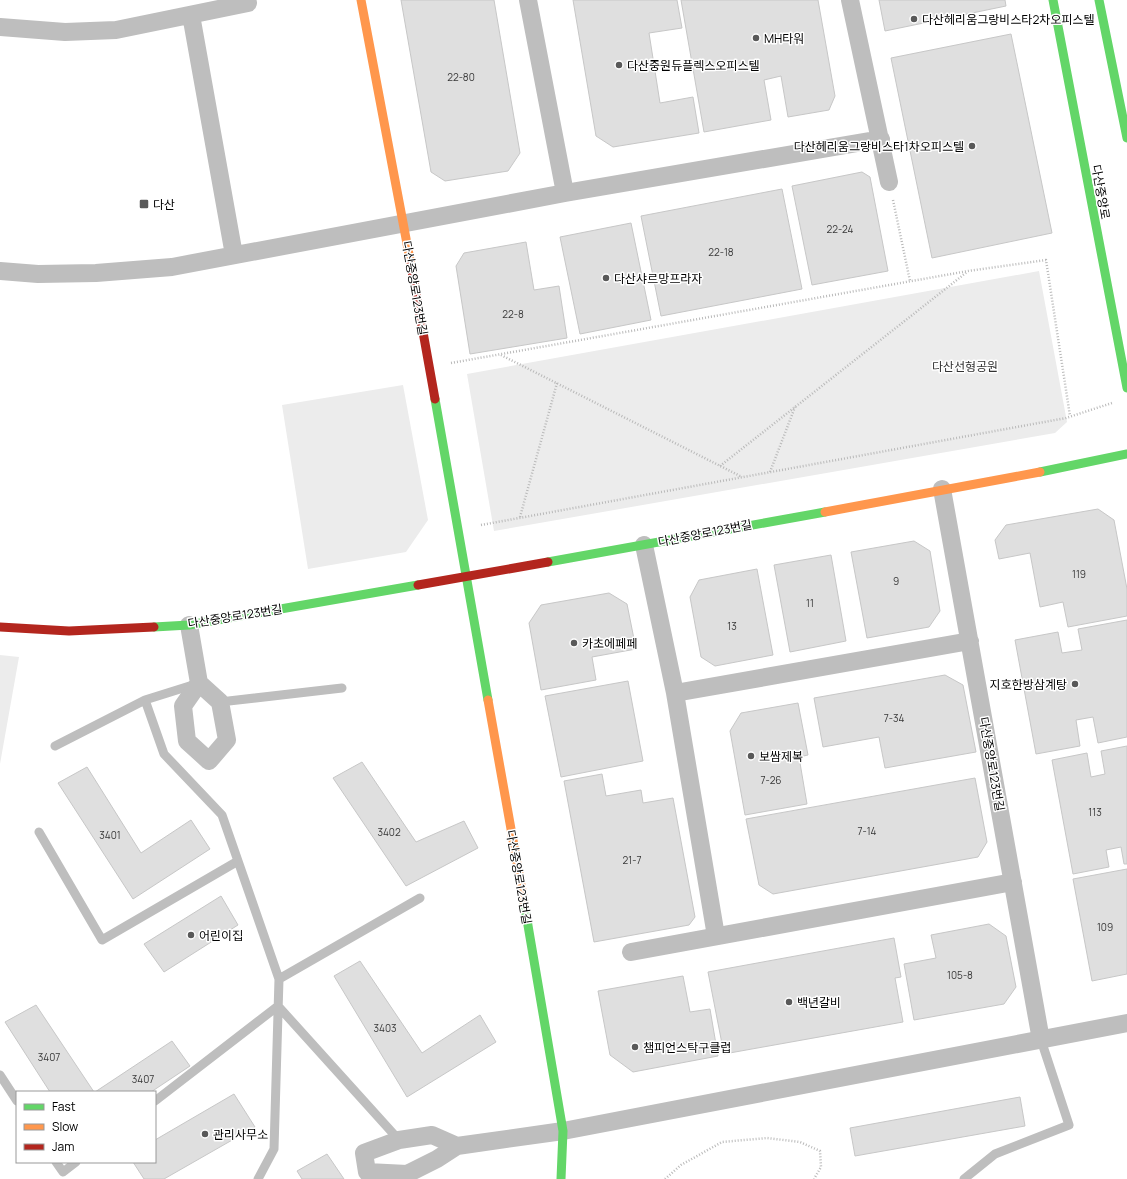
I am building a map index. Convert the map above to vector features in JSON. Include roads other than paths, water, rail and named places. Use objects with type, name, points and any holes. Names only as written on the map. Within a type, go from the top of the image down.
[{"type":"street","name":"다산중앙로123번길","points":[[361,0],[467,576],[563,1131],[561,1179]]},
{"type":"street","points":[[528,0],[565,193]]},
{"type":"street","points":[[850,0],[889,182]]},
{"type":"street","name":"다산중앙로","points":[[1053,0],[1127,388]]},
{"type":"street","points":[[1099,0],[1127,138]]},
{"type":"street","points":[[0,27],[64,32],[116,30],[248,3]]},
{"type":"street","points":[[191,15],[234,255]]},
{"type":"street","points":[[0,271],[38,274],[96,273],[172,267],[403,222],[880,139]]},
{"type":"street","name":"다산중앙로123번길","points":[[0,628],[69,631],[189,625],[644,545],[1057,469],[1127,454]]},
{"type":"street","name":"다산중앙로123번길","points":[[942,489],[1041,1040]]},
{"type":"street","points":[[644,545],[675,693],[716,936]]},
{"type":"street","points":[[189,625],[199,683],[220,702],[227,740],[209,761],[187,741],[183,706],[199,683]]},
{"type":"street","points":[[675,693],[970,641]]},
{"type":"street","points":[[631,952],[1013,882]]},
{"type":"street","points":[[457,1146],[432,1136],[399,1140],[364,1153],[367,1172],[406,1174],[438,1159],[457,1146],[563,1131],[1127,1023]]},
{"type":"lane","points":[[55,746],[145,700],[199,683]]},
{"type":"lane","points":[[220,702],[342,688]]},
{"type":"lane","points":[[145,700],[164,754],[222,815],[279,979],[274,1149],[262,1177]]},
{"type":"lane","points":[[39,832],[102,940],[238,861]]},
{"type":"lane","points":[[279,979],[420,898]]},
{"type":"lane","points":[[156,1100],[278,1006]]},
{"type":"lane","points":[[278,1006],[399,1140]]},
{"type":"lane","points":[[964,1179],[995,1154],[1069,1125],[1041,1040]]},
{"type":"lane","points":[[0,1075],[16,1099]]},
{"type":"lane","points":[[57,1163],[63,1172],[75,1163]]},
{"type":"place","name":"다산헤리움그랑비스타2차오피스텔","points":[[914,19]]},
{"type":"place","name":"MH타워","points":[[756,38]]},
{"type":"place","name":"다산중원듀플렉스오피스텔","points":[[619,65]]},
{"type":"place","name":"다산헤리움그랑비스타1차오피스텔","points":[[972,146]]},
{"type":"place","name":"다산","points":[[144,204]]},
{"type":"place","name":"다산샤르망프라자","points":[[606,278]]},
{"type":"place","name":"카초에페페","points":[[574,643]]},
{"type":"place","name":"지호한방삼계탕","points":[[1075,684]]},
{"type":"place","name":"보쌈제복","points":[[751,756]]},
{"type":"place","name":"어린이집","points":[[191,935]]},
{"type":"place","name":"백년갈비","points":[[789,1002]]},
{"type":"place","name":"챔피언스탁구클럽","points":[[635,1047]]},
{"type":"place","name":"관리사무소","points":[[205,1134]]},
{"type":"park label","name":"다산선형공원","points":[[965,366]]}]
